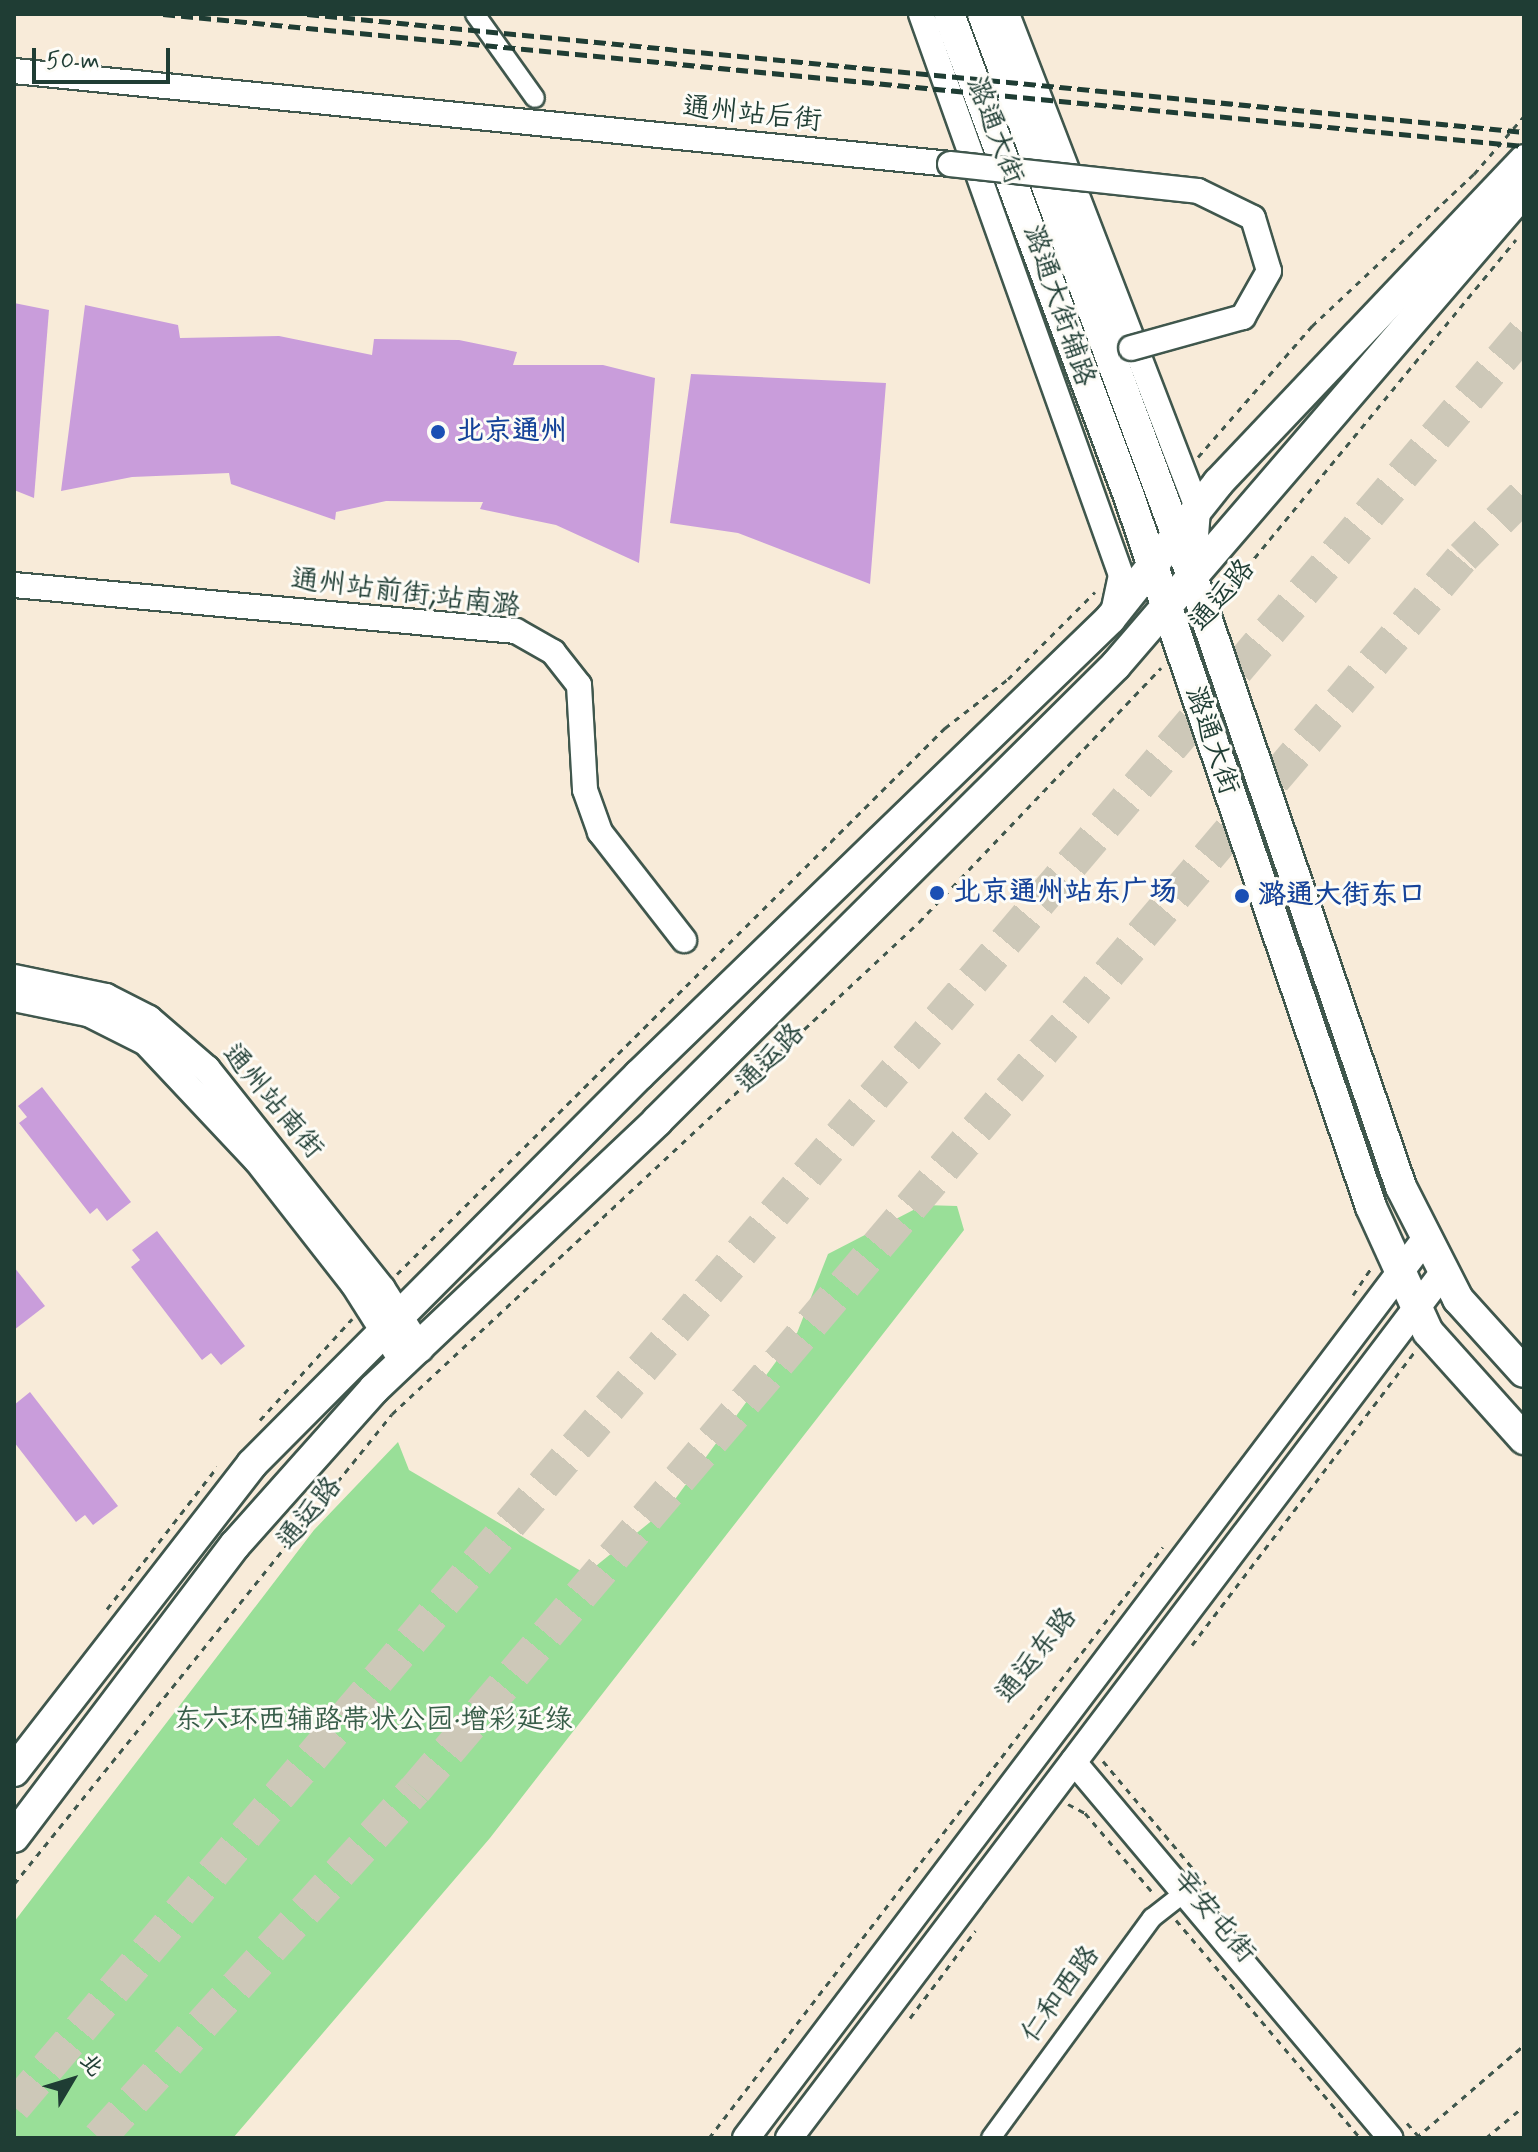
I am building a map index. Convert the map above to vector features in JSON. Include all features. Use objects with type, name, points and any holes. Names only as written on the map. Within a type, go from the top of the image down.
[{"type":"main road","name":"潞通大街","points":[[949,14],[1054,286],[1150,571],[1395,1255],[1423,1318],[1524,1439]]},
{"type":"main road","name":"潞通大街","points":[[983,14],[1178,536],[1337,1014],[1426,1238],[1443,1273],[1524,1372]]},
{"type":"main road","points":[[14,1771],[252,1464],[382,1310],[1110,619],[1198,510],[1524,160]]},
{"type":"main road","name":"通运路","points":[[14,1837],[235,1545],[412,1356],[993,790],[1192,576],[1524,191]]},
{"type":"main road","name":"通州站南街","points":[[14,978],[106,997],[161,1029],[207,1069],[412,1356]]},
{"type":"main road","name":"通州站南街","points":[[14,998],[88,1013],[146,1042],[257,1160],[382,1310]]},
{"type":"main road","points":[[746,2138],[1018,1781],[1395,1255],[1426,1238]]},
{"type":"main road","points":[[789,2138],[1059,1805],[1081,1770],[1423,1318],[1443,1273]]},
{"type":"street","points":[[475,14],[535,98]]},
{"type":"street","name":"潞通大街辅路","points":[[921,14],[1118,568],[1120,595],[1110,619]]},
{"type":"street","name":"潞通大街辅路","points":[[1007,14],[1131,348],[1181,477],[1198,510]]},
{"type":"street","name":"通州站后街","points":[[14,71],[1198,191],[1253,218],[1269,271],[1243,317],[1131,348]]},
{"type":"street","points":[[1192,576],[1198,510]]},
{"type":"street","name":"通州站前街;站南潞","points":[[14,585],[516,631],[553,652],[579,685],[585,790],[600,832],[684,940]]},
{"type":"street","name":"辛安屯街","points":[[1081,1770],[1175,1900],[1390,2138]]},
{"type":"street","name":"仁和西路","points":[[991,2138],[1175,1900]]},
{"type":"path","points":[[1181,477],[1312,326],[1474,174],[1524,116]]},
{"type":"path","name":"通运路","points":[[1205,617],[1524,230]]},
{"type":"path","points":[[255,1425],[382,1310],[945,728],[1008,679],[1118,568]]},
{"type":"path","name":"通运路","points":[[14,1884],[392,1414],[919,922],[1179,647]]},
{"type":"path","points":[[1347,1303],[1395,1255]]},
{"type":"path","points":[[1184,1655],[1423,1318]]},
{"type":"path","points":[[100,1618],[224,1459]]},
{"type":"path","name":"通运东路","points":[[709,2138],[1171,1537]]},
{"type":"path","points":[[1059,1805],[1081,1770],[1109,1750]]},
{"type":"path","points":[[994,1766],[1018,1781]]},
{"type":"path","name":"辛安屯街","points":[[1059,1805],[1085,1813],[1175,1900],[1360,2138]]},
{"type":"path","points":[[901,2029],[984,1920]]},
{"type":"path","points":[[1416,2138],[1524,2045]]},
{"type":"path","points":[[1486,2138],[1524,2106]]},
{"type":"green space","name":"东六环西辅路带状公园·增彩延绿","points":[[923,1205],[957,1206],[964,1230],[490,1838],[233,2138],[14,2138],[14,1922],[314,1530],[398,1442],[409,1470],[586,1574],[670,1506],[797,1333],[828,1254]]},
{"type":"building","points":[[14,303],[49,310],[34,498],[14,490]]},
{"type":"building","points":[[85,305],[178,325],[180,338],[279,336],[372,355],[374,339],[459,340],[517,352],[513,365],[603,365],[655,378],[639,563],[556,525],[480,509],[483,502],[386,501],[336,512],[335,520],[231,484],[229,473],[132,477],[61,491]]},
{"type":"building","points":[[691,374],[886,383],[870,584],[738,533],[670,523]]},
{"type":"building","points":[[42,1087],[131,1202],[107,1221],[97,1208],[90,1214],[19,1123],[27,1117],[18,1106]]},
{"type":"building","points":[[157,1231],[245,1346],[221,1365],[211,1353],[202,1360],[131,1267],[140,1260],[132,1250]]},
{"type":"building","points":[[14,1267],[45,1306],[14,1330]]},
{"type":"building","points":[[30,1392],[118,1506],[93,1525],[85,1515],[76,1522],[14,1442],[14,1405]]},
{"type":"tunnel","points":[[14,2107],[1524,332]]},
{"type":"tunnel","points":[[99,2138],[415,1790],[1463,557],[1524,495]]},
{"type":"railway","points":[[163,14],[1524,146]]},
{"type":"railway","points":[[307,14],[1524,132]]},
{"type":"place","name":"北京通州","points":[[438,432]]},
{"type":"place","name":"北京通州站东广场","points":[[937,893]]},
{"type":"place","name":"潞通大街东口","points":[[1242,896]]}]
